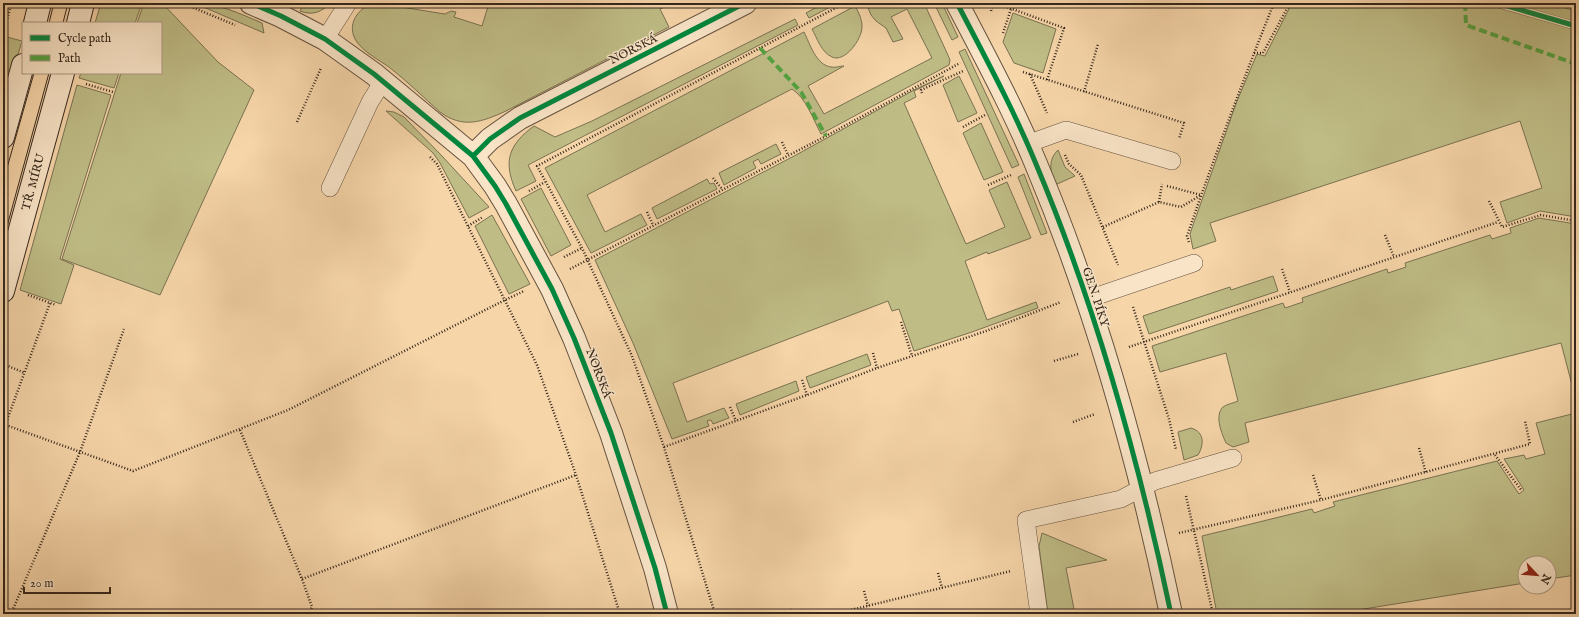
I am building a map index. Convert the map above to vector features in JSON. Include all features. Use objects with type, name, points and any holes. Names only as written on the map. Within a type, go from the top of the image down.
[{"type":"street","points":[[35,22],[40,3]]},
{"type":"street","points":[[78,22],[83,3]]},
{"type":"street","name":"NORSKÁ","points":[[251,3],[281,16],[325,40],[383,81],[473,156],[506,204],[552,289],[574,338],[611,433],[655,568],[667,614]]},
{"type":"street","name":"NORSKÁ","points":[[473,156],[490,139],[520,118],[745,3]]},
{"type":"street","name":"GEN. PÍKY","points":[[957,3],[1036,164],[1088,299],[1143,488],[1172,614]]},
{"type":"street","points":[[3,137],[22,69]]},
{"type":"street","name":"TŘ. MÍRU","points":[[12,292],[71,78]]},
{"type":"lane","points":[[325,40],[348,3]]},
{"type":"lane","points":[[330,188],[370,102],[383,81]]},
{"type":"lane","points":[[1027,144],[1066,130],[1172,161]]},
{"type":"lane","name":"GEN. PÍKY","points":[[1088,299],[1194,263]]},
{"type":"lane","points":[[1039,614],[1026,520],[1120,499],[1155,481],[1233,458]]},
{"type":"path","points":[[715,614],[664,447],[632,356],[582,248],[537,166],[845,3]]},
{"type":"path","points":[[996,3],[1064,28],[1047,80],[1184,124],[1172,161]]},
{"type":"path","points":[[1002,37],[1013,3]]},
{"type":"path","points":[[1194,263],[1188,236],[1201,195],[1274,3]]},
{"type":"path","points":[[1254,53],[1263,53],[1290,3]]},
{"type":"path","points":[[3,33],[11,4]]},
{"type":"path","points":[[1084,92],[1098,44]]},
{"type":"path","points":[[587,259],[826,136],[960,62]]},
{"type":"path","points":[[297,122],[322,67]]},
{"type":"path","points":[[922,93],[921,90],[964,70]]},
{"type":"path","points":[[1030,74],[1049,119]]},
{"type":"path","points":[[71,78],[113,92]]},
{"type":"path","points":[[962,127],[985,115]]},
{"type":"path","points":[[782,142],[788,155]]},
{"type":"path","points":[[1064,153],[1069,164],[1081,175],[1126,286],[1169,419],[1178,454]]},
{"type":"path","points":[[428,154],[437,164],[537,365],[576,475],[620,614]]},
{"type":"path","points":[[988,185],[1011,175]]},
{"type":"path","points":[[713,178],[722,189]]},
{"type":"path","points":[[1159,202],[1161,184]]},
{"type":"path","points":[[1165,185],[1201,195]]},
{"type":"path","points":[[1103,227],[1159,202],[1181,207],[1201,195]]},
{"type":"path","points":[[1489,201],[1498,222],[1502,227],[1540,215],[1576,221]]},
{"type":"path","points":[[647,212],[653,225]]},
{"type":"path","points":[[1145,342],[1498,222]]},
{"type":"path","points":[[1385,235],[1394,257]]},
{"type":"path","points":[[562,258],[582,248]]},
{"type":"path","points":[[1282,269],[1290,292]]},
{"type":"path","points":[[12,292],[56,305]]},
{"type":"path","points":[[4,424],[133,471],[288,410],[505,300]]},
{"type":"path","points":[[664,447],[877,368],[986,331],[1061,302]]},
{"type":"path","points":[[3,431],[4,424],[25,373],[50,303]]},
{"type":"path","points":[[901,322],[912,356]]},
{"type":"path","points":[[11,614],[80,452],[124,328]]},
{"type":"path","points":[[873,353],[877,368]]},
{"type":"path","points":[[1054,361],[1078,353]]},
{"type":"path","points":[[3,364],[25,373]]},
{"type":"path","points":[[802,380],[807,395]]},
{"type":"path","points":[[730,407],[736,421]]},
{"type":"path","points":[[1073,422],[1098,414]]},
{"type":"path","points":[[1194,530],[1321,500],[1495,455],[1530,444],[1525,421]]},
{"type":"path","points":[[240,430],[302,579],[312,607],[310,614]]},
{"type":"path","points":[[1419,448],[1426,473]]},
{"type":"path","points":[[1495,455],[1522,491]]},
{"type":"path","points":[[302,579],[576,475]]},
{"type":"path","points":[[1313,475],[1321,500]]},
{"type":"path","points":[[1185,493],[1213,614]]},
{"type":"path","points":[[834,614],[1032,565]]},
{"type":"path","points":[[938,573],[942,588]]},
{"type":"path","points":[[864,591],[868,606]]},
{"type":"path","points":[[790,609],[792,614]]},
{"type":"shaded area","points":[[101,3],[142,3],[135,22],[95,22]]},
{"type":"shaded area","points":[[144,3],[159,3],[164,5],[218,62],[254,90],[160,295],[62,259],[121,74],[162,74],[162,22],[137,22]]},
{"type":"shaded area","points":[[194,3],[203,3],[221,7],[262,23],[264,33]]},
{"type":"shaded area","points":[[304,3],[331,3],[320,11],[309,13],[300,11]]},
{"type":"shaded area","points":[[376,3],[445,14],[451,11],[456,12],[454,17],[482,26],[489,3],[673,3],[660,9],[669,27],[506,111],[481,121],[465,122],[457,121],[440,112],[396,72],[368,53],[357,42],[352,30],[355,18],[364,8]]},
{"type":"shaded area","points":[[824,3],[838,3],[809,18],[806,13]]},
{"type":"shaded area","points":[[866,3],[924,3],[950,60],[949,65],[821,134],[805,103],[792,89],[587,195],[605,232],[641,214],[647,225],[591,253],[545,168],[804,32],[814,53],[821,62],[831,67],[844,66],[808,86],[824,114],[932,58],[907,9],[891,17],[903,39],[893,42],[886,28],[876,21],[871,15]]},
{"type":"shaded area","points":[[934,3],[942,3],[958,37],[952,40]]},
{"type":"shaded area","points":[[1292,3],[1482,3],[1576,30],[1576,217],[1540,211],[1507,223],[1500,202],[1542,188],[1520,121],[1210,223],[1216,241],[1193,249],[1190,234],[1237,101],[1257,54],[1265,56]]},
{"type":"shaded area","points":[[1511,3],[1548,3],[1576,11],[1576,22]]},
{"type":"shaded area","points":[[855,6],[862,24],[859,38],[852,49],[842,57],[837,58],[828,55],[822,48],[812,29]]},
{"type":"shaded area","points":[[1013,13],[1056,29],[1043,73],[1014,63],[1003,42]]},
{"type":"shaded area","points":[[795,19],[798,25],[528,165],[536,181],[516,191],[510,171],[510,155],[518,140],[534,126],[555,137],[592,121]]},
{"type":"shaded area","points":[[7,37],[22,41],[11,78],[3,76],[3,49]]},
{"type":"shaded area","points":[[965,49],[1019,165],[1012,168],[959,52]]},
{"type":"shaded area","points":[[81,74],[119,74],[114,88],[79,78]]},
{"type":"shaded area","points":[[944,76],[914,91],[916,97],[904,103],[966,244],[1005,227],[989,190],[1007,182],[1031,238],[988,254],[987,252],[965,261],[987,320],[1036,302],[1038,308],[914,351],[899,309],[892,311],[888,301],[673,383],[687,422],[724,408],[729,418],[713,424],[711,420],[707,421],[709,426],[672,439],[633,343],[595,260],[796,155],[914,90]]},
{"type":"shaded area","points":[[959,76],[977,113],[958,122],[943,85]]},
{"type":"shaded area","points":[[77,85],[111,95],[60,259],[74,265],[61,304],[20,290]]},
{"type":"shaded area","points":[[386,111],[394,112],[404,117],[489,207],[469,218],[440,163],[433,153]]},
{"type":"shaded area","points":[[981,123],[1003,172],[984,180],[963,133]]},
{"type":"shaded area","points":[[776,144],[781,154],[761,164],[758,159],[753,162],[756,168],[724,185],[719,173]]},
{"type":"shaded area","points":[[1058,150],[1065,167],[1075,176],[1055,185],[1051,171],[1051,162]]},
{"type":"shaded area","points":[[1024,174],[1047,233],[1041,235],[1018,177]]},
{"type":"shaded area","points":[[707,179],[710,184],[714,183],[717,189],[657,219],[652,208]]},
{"type":"shaded area","points":[[541,188],[571,245],[551,256],[521,199]]},
{"type":"shaded area","points":[[492,215],[530,284],[509,294],[475,226]]},
{"type":"shaded area","points":[[1539,218],[1576,224],[1576,400],[1561,343],[1245,423],[1249,442],[1233,447],[1226,443],[1219,420],[1220,411],[1223,407],[1238,401],[1226,353],[1160,372],[1152,346],[1283,303],[1285,308],[1303,302],[1302,298],[1387,269],[1388,273],[1406,267],[1405,263],[1490,235],[1492,239],[1511,233],[1510,228]]},
{"type":"shaded area","points":[[1273,276],[1278,291],[1149,334],[1143,316],[1230,287],[1231,290]]},
{"type":"shaded area","points":[[867,354],[871,365],[810,388],[806,377]]},
{"type":"shaded area","points":[[796,381],[799,391],[740,415],[736,404]]},
{"type":"shaded area","points":[[1576,413],[1576,575],[1557,578],[1557,555],[1517,555],[1517,584],[1333,614],[1217,614],[1202,536],[1312,509],[1314,513],[1335,506],[1333,502],[1497,461],[1519,494],[1524,490],[1504,459],[1524,455],[1526,459],[1545,454],[1536,423]]},
{"type":"shaded area","points":[[1191,428],[1199,432],[1202,443],[1198,455],[1184,460],[1178,432]]},
{"type":"shaded area","points":[[1042,533],[1107,560],[1066,568],[1075,614],[1048,614],[1039,546]]},
{"type":"tram line","points":[[49,22],[54,3]]},
{"type":"tram line","points":[[63,22],[68,3]]},
{"type":"tram line","points":[[3,182],[34,74]]},
{"type":"tram line","points":[[3,241],[49,74]]},
{"type":"marked path","points":[[1465,3],[1466,25],[1576,64]]},
{"type":"marked path","points":[[760,48],[801,92],[826,136]]},
{"type":"cycle path","points":[[251,3],[281,16],[325,39],[374,74],[473,156],[495,186],[552,289],[574,338],[611,433],[655,568],[667,614]]},
{"type":"cycle path","points":[[473,156],[490,139],[520,118],[745,3]]},
{"type":"cycle path","points":[[957,3],[1018,123],[1058,219],[1078,274],[1097,330],[1130,443],[1159,557],[1171,614]]},
{"type":"cycle path","points":[[1497,3],[1576,26]]}]
